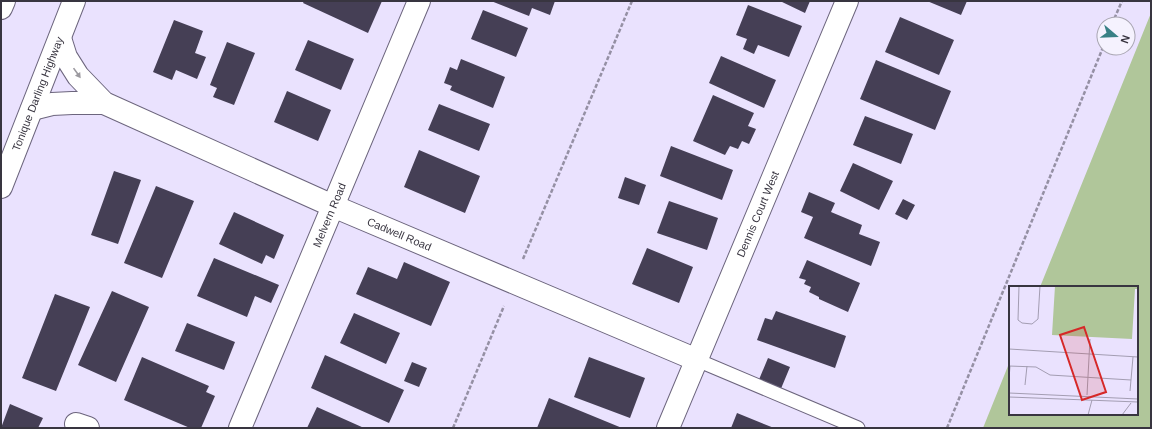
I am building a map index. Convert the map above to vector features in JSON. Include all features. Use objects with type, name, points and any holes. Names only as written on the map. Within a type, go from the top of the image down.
[{"type":"main road","points":[[1,8],[4,1]]},
{"type":"main road","name":"Tonique Darling Highway","points":[[1,187],[74,1]]},
{"type":"main road","name":"Melvern Road","points":[[240,428],[419,1]]},
{"type":"main road","name":"Dennis Court West","points":[[668,428],[847,1]]},
{"type":"main road","name":"Cadwell Road","points":[[60,38],[66,57],[78,76],[104,103],[333,206],[697,360]]},
{"type":"main road","name":"Cadwell Road","points":[[32,109],[52,104],[104,103]]},
{"type":"lane","points":[[697,360],[858,428]]},
{"type":"path","points":[[453,428],[632,1]]},
{"type":"path","points":[[1115,16],[1122,1]]},
{"type":"path","points":[[947,428],[1099,56]]},
{"type":"green space","points":[[1151,13],[1151,428],[983,428],[1009,363],[1009,415],[1138,415],[1138,286],[1040,286],[1134,56],[1136,56],[1136,50]]},
{"type":"building","points":[[304,1],[382,1],[368,33],[303,3]]},
{"type":"building","points":[[491,1],[555,1],[550,15],[532,8],[529,16]]},
{"type":"building","points":[[780,1],[810,1],[805,13]]},
{"type":"building","points":[[927,1],[967,1],[961,15]]},
{"type":"building","points":[[748,5],[802,26],[789,57],[758,45],[754,54],[743,49],[747,39],[736,35]]},
{"type":"building","points":[[483,10],[528,28],[516,57],[471,39]]},
{"type":"building","points":[[900,17],[954,40],[939,75],[885,52]]},
{"type":"building","points":[[174,20],[203,31],[195,53],[206,57],[197,79],[176,70],[172,80],[153,72]]},
{"type":"building","points":[[308,40],[354,59],[341,90],[295,70]]},
{"type":"building","points":[[227,42],[255,53],[234,105],[213,97],[217,88],[210,85]]},
{"type":"building","points":[[721,56],[776,80],[764,108],[709,83]]},
{"type":"building","points":[[461,59],[505,77],[493,108],[450,90],[452,86],[444,83],[450,67],[457,70]]},
{"type":"building","points":[[876,60],[951,91],[935,130],[860,99]]},
{"type":"building","points":[[287,91],[331,110],[318,141],[274,122]]},
{"type":"building","points":[[713,95],[754,113],[748,126],[756,129],[749,144],[742,141],[738,149],[730,146],[725,155],[693,141]]},
{"type":"building","points":[[439,104],[490,124],[479,151],[428,130]]},
{"type":"building","points":[[865,116],[913,134],[901,164],[853,145]]},
{"type":"building","points":[[671,146],[733,170],[722,200],[660,176]]},
{"type":"building","points":[[419,150],[480,176],[465,213],[404,187]]},
{"type":"building","points":[[853,163],[893,181],[879,210],[840,191]]},
{"type":"building","points":[[114,171],[141,180],[118,244],[91,235]]},
{"type":"building","points":[[625,177],[646,185],[639,205],[618,198]]},
{"type":"building","points":[[156,186],[194,201],[162,278],[124,263]]},
{"type":"building","points":[[809,192],[835,203],[831,212],[862,225],[859,234],[880,242],[871,266],[804,238],[813,217],[801,212]]},
{"type":"building","points":[[903,199],[915,205],[907,220],[895,214]]},
{"type":"building","points":[[669,201],[718,218],[707,250],[657,233]]},
{"type":"building","points":[[234,212],[284,235],[274,259],[266,255],[262,264],[219,244]]},
{"type":"building","points":[[647,248],[693,267],[679,303],[632,284]]},
{"type":"building","points":[[214,258],[279,285],[271,303],[255,296],[247,317],[197,296]]},
{"type":"building","points":[[807,260],[860,283],[848,312],[819,299],[819,297],[809,292],[811,287],[804,284],[806,280],[799,278]]},
{"type":"building","points":[[404,262],[450,282],[431,326],[356,294],[368,267],[397,279]]},
{"type":"building","points":[[112,291],[149,307],[116,382],[78,365]]},
{"type":"building","points":[[55,294],[90,307],[56,391],[22,378]]},
{"type":"building","points":[[776,311],[846,336],[835,368],[757,340],[765,318],[772,320]]},
{"type":"building","points":[[354,313],[400,333],[386,364],[340,343]]},
{"type":"building","points":[[187,323],[235,342],[224,370],[175,351]]},
{"type":"building","points":[[325,355],[404,390],[389,423],[311,388]]},
{"type":"building","points":[[142,357],[209,386],[206,392],[215,396],[201,428],[190,428],[124,400]]},
{"type":"building","points":[[589,357],[645,378],[630,418],[574,397]]},
{"type":"building","points":[[768,358],[790,367],[780,391],[758,382]]},
{"type":"building","points":[[412,362],[427,368],[419,387],[404,381]]},
{"type":"building","points":[[549,398],[622,428],[537,428]]},
{"type":"building","points":[[10,404],[43,418],[38,428],[1,428]]},
{"type":"building","points":[[317,407],[364,428],[307,428]]},
{"type":"building","points":[[737,413],[774,428],[731,428]]}]
